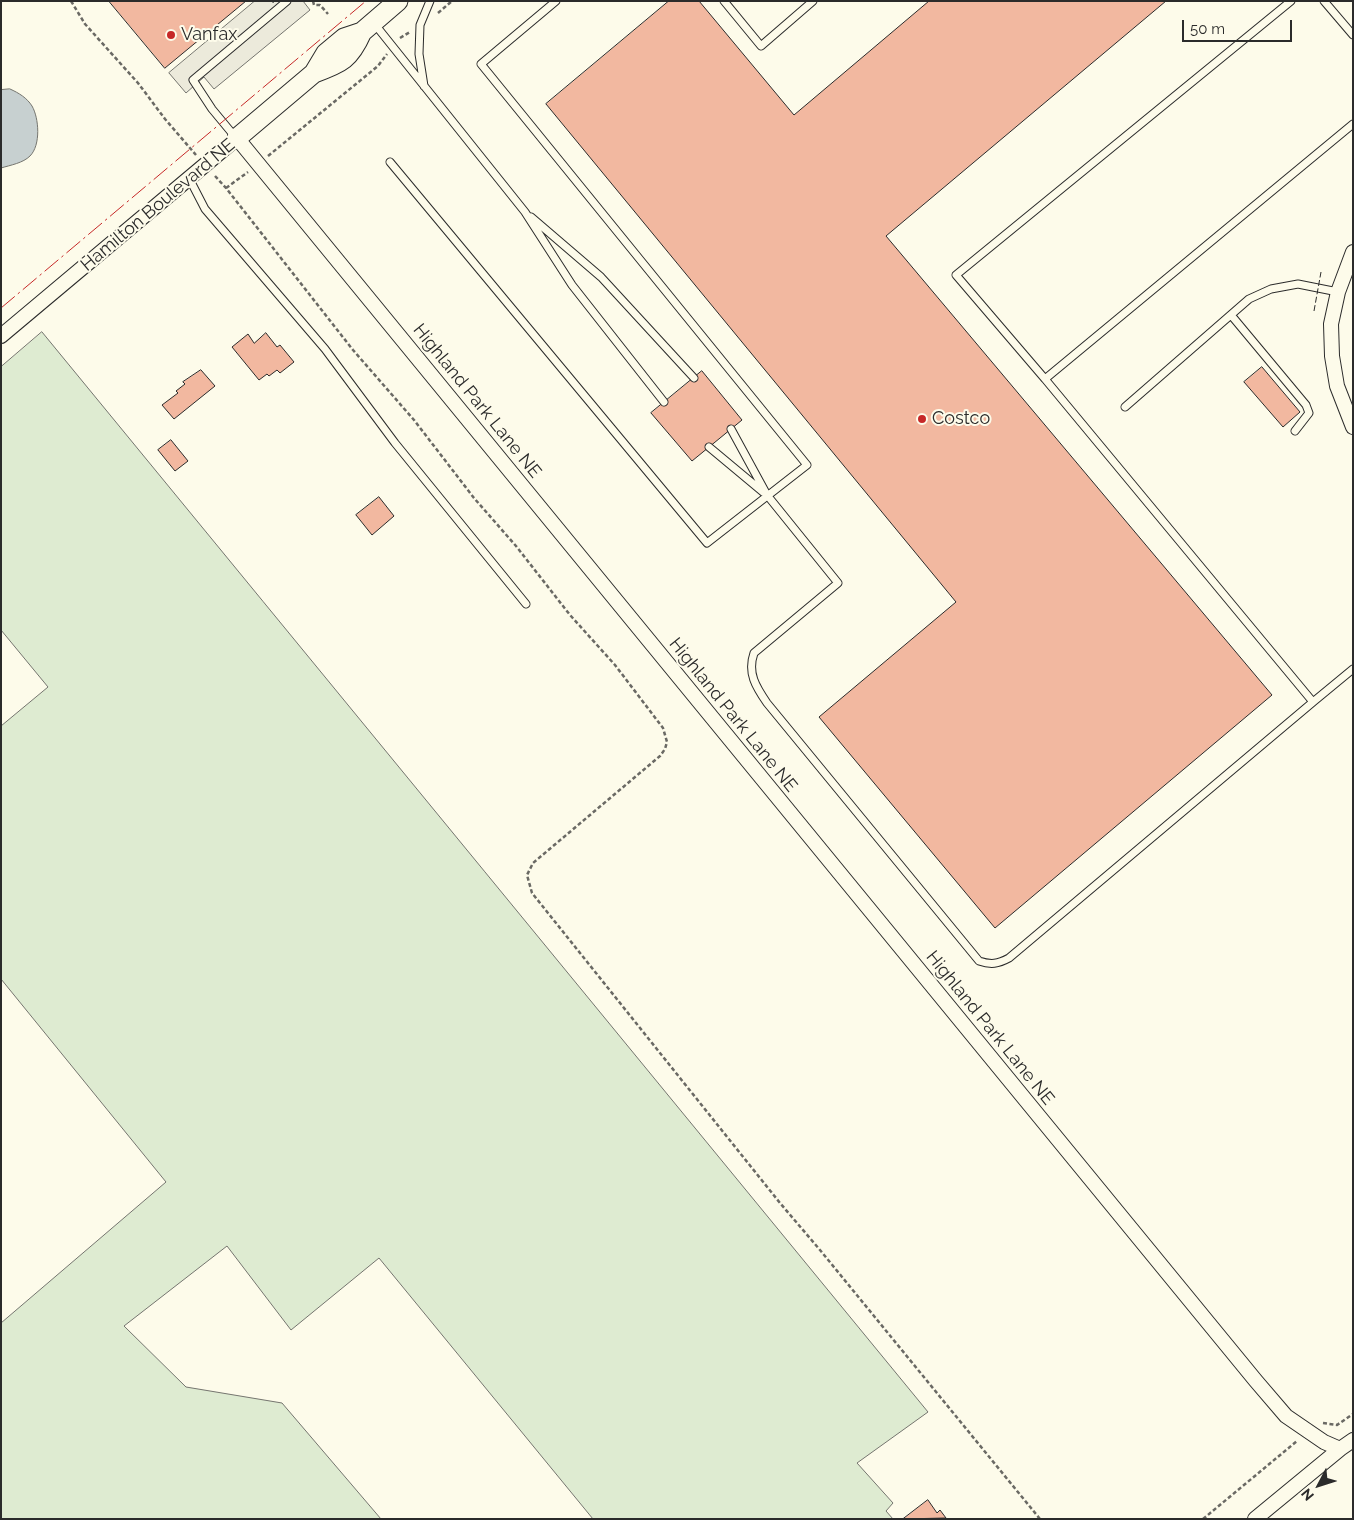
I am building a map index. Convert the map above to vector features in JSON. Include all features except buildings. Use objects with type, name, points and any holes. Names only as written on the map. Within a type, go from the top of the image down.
[{"type":"street","name":"Hamilton Boulevard NE","points":[[1,336],[314,73],[336,65],[354,50],[368,27],[398,1]]},
{"type":"street","name":"Highland Park Lane NE","points":[[237,138],[1256,1381],[1286,1416],[1324,1442],[1340,1449]]},
{"type":"street","points":[[1353,252],[1338,292],[1331,324],[1332,356],[1337,386],[1353,427]]},
{"type":"street","points":[[1255,1519],[1353,1440]]},
{"type":"lane","name":"Highland Park Lane NE","points":[[237,138],[212,108],[193,80],[287,1]]},
{"type":"lane","points":[[424,86],[419,54],[420,25],[430,1]]},
{"type":"lane","points":[[390,162],[707,543],[807,465],[481,64],[556,1]]},
{"type":"lane","points":[[724,1],[760,46],[813,1]]},
{"type":"lane","points":[[1291,1],[956,275],[1045,379],[1313,702]]},
{"type":"lane","points":[[1324,1],[1353,36]]},
{"type":"lane","points":[[368,27],[393,47],[525,212],[572,285],[664,402]]},
{"type":"lane","points":[[1045,379],[1353,124]]},
{"type":"lane","points":[[189,178],[205,209],[325,349],[395,443],[526,604]]},
{"type":"lane","points":[[525,212],[601,277],[694,378]]},
{"type":"lane","points":[[1124,407],[1249,299],[1271,289],[1298,284],[1338,292]]},
{"type":"lane","points":[[1231,315],[1306,405],[1309,413],[1295,431]]},
{"type":"lane","points":[[731,429],[767,496]]},
{"type":"lane","points":[[709,447],[767,496],[838,583],[754,653],[751,669],[757,690],[980,961],[990,965],[1009,958],[1353,669]]},
{"type":"path","points":[[71,1],[85,24],[138,83],[165,119],[198,157]]},
{"type":"path","points":[[313,1],[314,5],[320,3],[328,14]]},
{"type":"path","points":[[270,155],[378,66],[400,39],[452,1]]},
{"type":"path","points":[[226,188],[248,172]]},
{"type":"path","points":[[212,173],[226,188],[353,350],[414,420],[474,498],[516,546],[570,615],[615,664],[663,728],[666,742],[665,750],[660,756],[533,863],[527,875],[532,893],[780,1203],[1040,1519]]},
{"type":"path","points":[[1317,1426],[1321,1422],[1327,1425],[1337,1425],[1353,1414]]},
{"type":"path","points":[[1203,1519],[1302,1438]]},
{"type":"green space","points":[[42,332],[928,1412],[857,1463],[893,1503],[886,1511],[893,1519],[593,1519],[379,1258],[291,1330],[227,1246],[124,1326],[186,1387],[282,1403],[381,1519],[1,1519],[1,1323],[166,1182],[1,979],[1,726],[48,687],[1,630],[1,367]]},
{"type":"shaded area","points":[[255,1],[272,1],[273,3],[275,1],[303,1],[310,10],[214,89],[204,77],[186,93],[169,73]]},
{"type":"shaded area","points":[[10,89],[17,92],[32,106],[38,131],[36,145],[30,156],[17,164],[1,168],[1,90]]},
{"type":"fence","points":[[1314,311],[1321,272]]},
{"type":"power","points":[[1,308],[366,1]]},
{"type":"place","name":"Vanfax","points":[[171,35]]},
{"type":"place","name":"Costco","points":[[922,419]]}]
